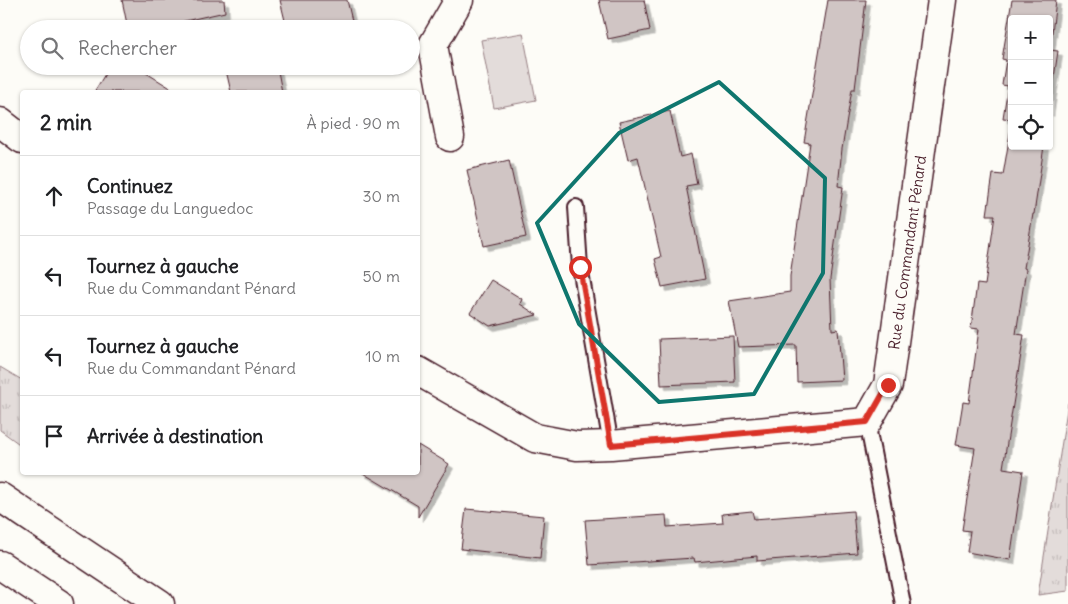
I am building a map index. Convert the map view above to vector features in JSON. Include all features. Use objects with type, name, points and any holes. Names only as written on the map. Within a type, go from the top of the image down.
[{"type":"main road","points":[[450,137],[433,45],[459,0]]},
{"type":"main road","name":"Rue du Commandant Pénard","points":[[867,422],[888,385],[942,0]]},
{"type":"main road","points":[[0,122],[20,137]]},
{"type":"main road","points":[[420,372],[536,438],[577,446],[611,445],[867,422]]},
{"type":"main road","points":[[0,497],[160,604]]},
{"type":"main road","points":[[0,565],[59,604]]},
{"type":"lane","points":[[576,207],[580,267],[611,445]]},
{"type":"lane","points":[[867,422],[903,604]]},
{"type":"highlighted area","points":[[719,82],[825,178],[823,273],[754,394],[659,402],[579,324],[537,223],[619,133]]},
{"type":"green space","points":[[523,33],[536,100],[494,108],[481,40]]},
{"type":"green space","points":[[0,367],[20,379],[20,445],[0,430]]},
{"type":"green space","points":[[1068,403],[1068,591],[1038,595]]},
{"type":"building","points":[[122,0],[224,0],[225,12],[189,20],[126,20]]},
{"type":"building","points":[[280,0],[347,0],[352,20],[285,20]]},
{"type":"building","points":[[599,0],[644,0],[650,30],[608,39]]},
{"type":"building","points":[[828,0],[866,0],[855,89],[852,89],[842,149],[838,186],[843,187],[830,279],[832,330],[838,329],[842,380],[797,382],[796,345],[738,347],[729,301],[790,292],[790,276],[810,143],[804,142]]},
{"type":"building","points":[[1012,0],[1056,0],[1053,25],[1053,15],[1009,15]]},
{"type":"building","points":[[1008,24],[1008,86],[1002,85],[1006,60],[1002,59]]},
{"type":"building","points":[[1053,50],[1058,51],[1053,85]]},
{"type":"building","points":[[104,75],[150,75],[174,90],[95,90]]},
{"type":"building","points":[[227,75],[279,75],[282,90],[231,90]]},
{"type":"building","points":[[1008,86],[1008,119],[1003,118]]},
{"type":"building","points":[[670,111],[680,157],[691,154],[697,184],[686,186],[705,279],[662,287],[655,259],[661,257],[638,157],[628,160],[619,122]]},
{"type":"building","points":[[1008,146],[1008,150],[1043,150],[1024,268],[1026,269],[1016,334],[1024,335],[1003,468],[1023,471],[1010,560],[967,552],[970,531],[962,530],[975,448],[956,445],[963,402],[969,403],[979,329],[971,328],[977,284],[985,285],[995,215],[987,215],[993,174],[1003,175]]},
{"type":"building","points":[[509,160],[526,237],[484,246],[467,170]]},
{"type":"building","points":[[491,280],[522,299],[520,304],[537,315],[490,326],[470,313]]},
{"type":"building","points":[[733,336],[735,382],[661,385],[659,339]]},
{"type":"building","points":[[420,446],[449,464],[418,517],[418,506],[366,475],[420,475]]},
{"type":"building","points":[[466,509],[544,516],[540,558],[461,549]]},
{"type":"building","points":[[752,511],[754,519],[853,511],[857,553],[757,561],[757,556],[695,562],[694,558],[589,565],[585,520],[666,515],[667,527],[723,523],[722,514]]},
{"type":"route","points":[[580,267],[611,445],[867,422],[888,385]]}]
